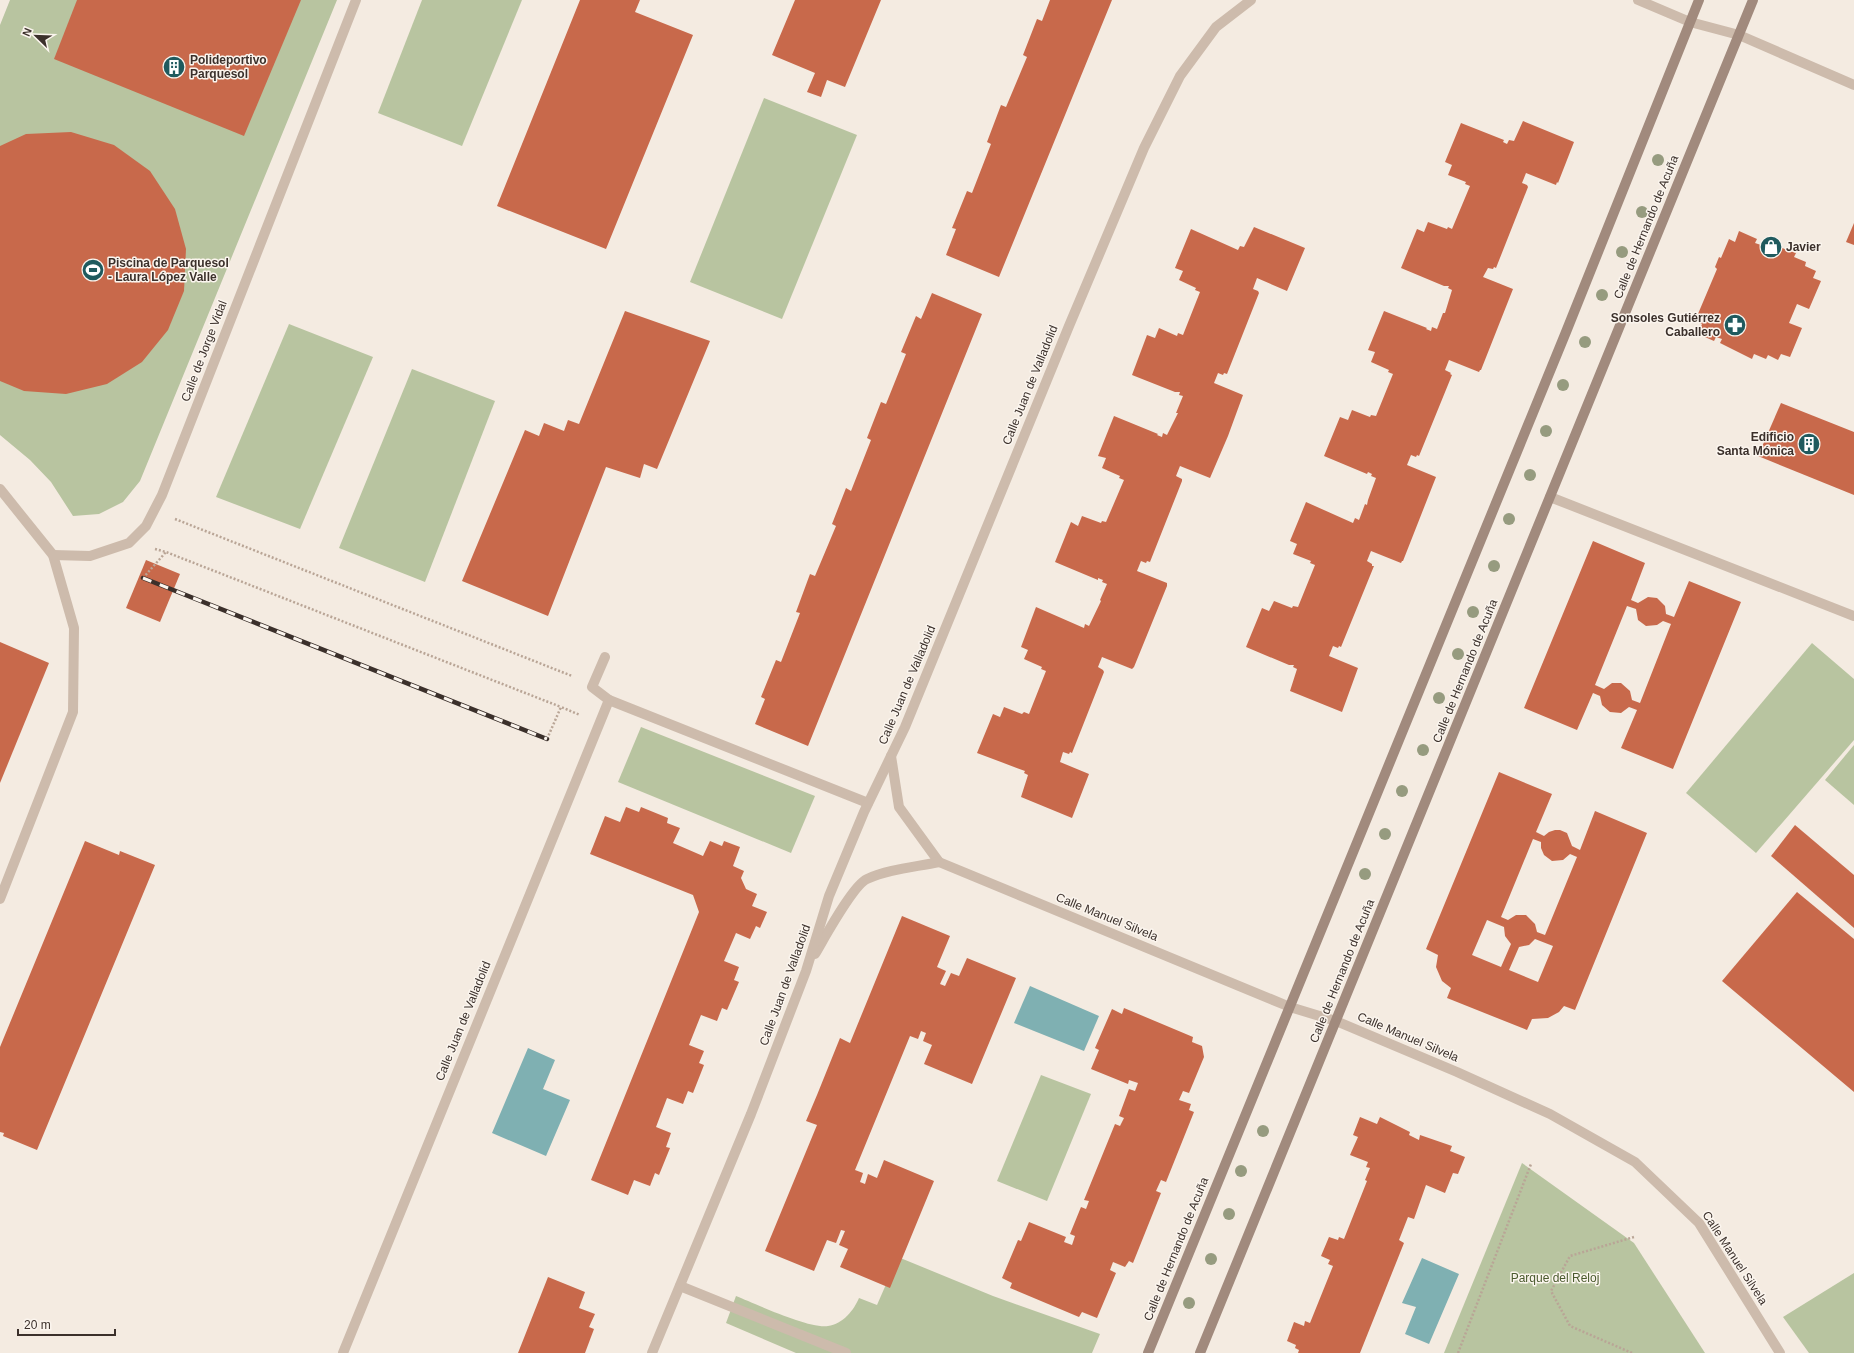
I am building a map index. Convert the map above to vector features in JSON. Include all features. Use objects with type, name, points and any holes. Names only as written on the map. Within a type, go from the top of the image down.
[{"type":"street","name":"Calle de Jorge Vidal","points":[[53,555],[90,556],[129,543],[146,526],[154,510],[356,0]]},
{"type":"street","name":"Calle Juan de Valladolid","points":[[652,1353],[751,1114],[806,971],[829,896],[868,803],[905,727],[1069,326],[1144,148],[1180,76],[1216,27],[1251,0]]},
{"type":"street","points":[[1638,0],[1690,22],[1739,35],[1854,85]]},
{"type":"street","name":"Calle de Hernando de Acuña","points":[[1148,1353],[1563,340],[1699,0]]},
{"type":"street","name":"Calle de Hernando de Acuña","points":[[1200,1353],[1753,0]]},
{"type":"street","points":[[0,489],[53,555],[74,628],[73,712],[0,899]]},
{"type":"street","points":[[1550,497],[1854,616]]},
{"type":"street","points":[[605,657],[592,687],[609,700],[868,803]]},
{"type":"street","name":"Calle Juan de Valladolid","points":[[343,1353],[598,723],[609,700]]},
{"type":"street","points":[[806,971],[843,906],[866,880],[899,870],[939,862],[899,807],[891,756]]},
{"type":"street","name":"Calle Manuel Silvela","points":[[939,862],[1290,1007],[1336,1021],[1457,1072],[1550,1114],[1635,1162],[1699,1223],[1780,1353]]},
{"type":"street","points":[[680,1286],[846,1353]]},
{"type":"path","points":[[154,510],[593,684]]},
{"type":"path","points":[[143,578],[166,552],[561,707],[598,723]]},
{"type":"path","points":[[547,739],[561,707]]},
{"type":"path","points":[[1458,1353],[1531,1164]]},
{"type":"path","points":[[1632,1353],[1570,1326],[1551,1291],[1570,1256],[1634,1237]]},
{"type":"green space","points":[[10,0],[337,0],[140,481],[123,502],[99,514],[73,516],[51,482],[30,460],[0,435],[0,25]]},
{"type":"green space","points":[[422,0],[522,0],[462,146],[378,113]]},
{"type":"green space","points":[[764,98],[857,135],[782,319],[690,282]]},
{"type":"green space","points":[[289,324],[373,357],[300,529],[216,497]]},
{"type":"green space","points":[[412,369],[495,401],[425,582],[339,548]]},
{"type":"green space","points":[[1812,643],[1854,679],[1854,740],[1756,853],[1686,793]]},
{"type":"green space","points":[[641,727],[815,796],[791,853],[618,782]]},
{"type":"green space","points":[[1854,745],[1854,805],[1825,780]]},
{"type":"green space","points":[[1041,1075],[1091,1094],[1047,1201],[997,1181]]},
{"type":"green space","name":"Parque del Reloj","points":[[1522,1163],[1634,1243],[1705,1353],[1444,1353]]},
{"type":"green space","points":[[898,1257],[993,1296],[1100,1334],[1092,1353],[796,1353],[726,1323],[736,1296],[808,1324],[819,1326],[833,1325],[847,1316],[859,1298],[877,1305]]},
{"type":"green space","points":[[1854,1273],[1854,1353],[1809,1353],[1783,1317]]},
{"type":"water","points":[[1030,986],[1099,1016],[1084,1051],[1014,1023]]},
{"type":"water","points":[[528,1048],[555,1060],[543,1089],[570,1100],[546,1156],[492,1133]]},
{"type":"water","points":[[1422,1258],[1459,1274],[1429,1344],[1405,1334],[1416,1307],[1402,1303]]},
{"type":"building","name":"Polideportivo Parquesol","points":[[77,0],[301,0],[244,136],[54,59]]},
{"type":"building","points":[[580,0],[640,0],[635,12],[693,35],[606,249],[497,206]]},
{"type":"building","points":[[795,0],[881,0],[845,87],[827,80],[821,97],[807,92],[815,73],[772,55]]},
{"type":"building","points":[[1050,0],[1112,0],[999,277],[946,255],[956,229],[952,228],[967,191],[972,193],[991,144],[987,142],[1001,105],[1006,107],[1027,57],[1023,55],[1037,19],[1042,21]]},
{"type":"building","points":[[1523,121],[1574,142],[1556,185],[1526,173],[1522,183],[1528,187],[1496,268],[1488,268],[1483,277],[1513,289],[1481,370],[1479,372],[1449,360],[1445,370],[1452,375],[1419,456],[1417,455],[1416,457],[1411,455],[1407,465],[1436,477],[1403,561],[1401,563],[1371,551],[1367,561],[1374,566],[1341,647],[1339,646],[1338,648],[1333,646],[1329,656],[1358,668],[1342,712],[1290,691],[1297,669],[1293,667],[1294,665],[1289,665],[1246,647],[1262,608],[1269,611],[1274,601],[1292,608],[1293,606],[1298,607],[1315,565],[1310,563],[1311,561],[1293,554],[1297,544],[1290,541],[1306,502],[1353,523],[1355,518],[1359,520],[1365,504],[1367,505],[1376,478],[1371,476],[1372,474],[1368,472],[1367,474],[1324,456],[1340,417],[1348,420],[1352,410],[1370,417],[1371,415],[1376,416],[1393,374],[1388,372],[1389,370],[1371,362],[1375,352],[1368,350],[1384,311],[1431,331],[1432,327],[1437,329],[1443,313],[1445,313],[1452,290],[1448,288],[1449,286],[1444,286],[1401,268],[1417,229],[1424,232],[1428,222],[1447,229],[1448,227],[1452,229],[1470,186],[1465,184],[1466,182],[1448,175],[1452,165],[1445,162],[1461,123],[1504,140],[1503,142],[1507,144],[1509,140],[1514,141]]},
{"type":"building","name":"Piscina de Parquesol - Laura López Valle","points":[[71,132],[114,145],[150,171],[175,209],[186,249],[184,291],[168,330],[142,362],[107,384],[66,394],[24,391],[0,381],[0,146],[26,134]]},
{"type":"building","points":[[1854,223],[1854,245],[1846,242]]},
{"type":"building","points":[[1254,227],[1305,248],[1287,291],[1257,278],[1253,289],[1259,293],[1227,374],[1224,373],[1223,375],[1218,373],[1214,383],[1243,395],[1228,436],[1210,478],[1180,466],[1176,476],[1182,479],[1182,481],[1150,562],[1147,561],[1146,563],[1141,561],[1137,571],[1167,583],[1167,586],[1134,667],[1132,669],[1102,657],[1098,667],[1104,672],[1072,753],[1070,752],[1069,754],[1063,752],[1060,762],[1089,774],[1072,818],[1021,797],[1028,775],[1024,773],[1025,771],[977,753],[993,714],[1000,717],[1004,707],[1022,714],[1024,712],[1029,714],[1046,671],[1041,669],[1042,667],[1024,659],[1028,650],[1021,647],[1036,607],[1084,628],[1085,624],[1089,626],[1101,601],[1100,600],[1107,584],[1102,582],[1103,580],[1098,578],[1098,580],[1055,562],[1071,522],[1078,526],[1082,516],[1101,523],[1102,521],[1106,522],[1124,480],[1119,478],[1120,476],[1102,468],[1106,458],[1098,456],[1114,416],[1162,437],[1163,433],[1167,435],[1178,413],[1176,413],[1183,396],[1179,395],[1180,392],[1175,392],[1132,375],[1147,335],[1155,338],[1159,328],[1177,336],[1178,333],[1183,335],[1200,292],[1195,290],[1196,288],[1179,280],[1183,271],[1175,268],[1191,229],[1238,250],[1240,246],[1244,247]]},
{"type":"building","points":[[1739,231],[1757,239],[1755,243],[1761,245],[1763,241],[1796,253],[1794,257],[1806,262],[1805,266],[1816,271],[1813,278],[1821,281],[1809,309],[1797,304],[1789,323],[1802,328],[1790,357],[1781,354],[1778,360],[1768,355],[1766,359],[1754,354],[1752,359],[1720,343],[1722,339],[1716,337],[1714,341],[1698,334],[1702,324],[1695,321],[1717,269],[1715,267],[1719,257],[1721,258],[1729,239],[1735,242]]},
{"type":"building","points":[[932,293],[982,314],[808,746],[755,724],[765,699],[761,697],[776,660],[781,662],[800,613],[796,612],[810,574],[815,576],[836,526],[832,524],[846,488],[851,491],[871,440],[867,438],[881,402],[886,404],[906,354],[901,352],[916,316],[921,319]]},
{"type":"building","points":[[625,311],[710,341],[657,469],[644,464],[640,478],[606,467],[548,616],[462,581],[525,430],[539,436],[544,423],[564,431],[568,420],[579,424]]},
{"type":"building","name":"Edificio Santa Mónica","points":[[1781,403],[1854,432],[1854,495],[1758,456]]},
{"type":"building","points":[[1593,541],[1645,563],[1631,600],[1638,603],[1648,597],[1657,598],[1665,606],[1666,614],[1674,617],[1689,581],[1741,602],[1673,769],[1621,748],[1637,710],[1629,707],[1621,713],[1610,712],[1602,705],[1600,696],[1593,693],[1577,730],[1524,708]],"holes":[[[1627,606],[1636,609],[1638,620],[1646,626],[1657,625],[1663,621],[1671,624],[1640,703],[1632,700],[1630,691],[1621,683],[1612,683],[1604,689],[1595,685]]]},
{"type":"building","points":[[146,560],[180,574],[160,622],[126,608]]},
{"type":"building","points":[[0,642],[49,663],[0,783]]},
{"type":"building","points":[[1499,772],[1552,794],[1536,832],[1544,836],[1549,832],[1560,830],[1567,833],[1572,846],[1580,850],[1595,811],[1647,833],[1575,1010],[1564,1006],[1559,1012],[1548,1018],[1532,1019],[1527,1030],[1447,998],[1451,988],[1442,981],[1436,967],[1438,955],[1426,949]],"holes":[[[1533,839],[1541,842],[1541,848],[1544,855],[1552,861],[1563,860],[1570,854],[1577,857],[1545,935],[1537,932],[1535,924],[1526,915],[1516,915],[1508,920],[1501,917]],[[1487,920],[1504,927],[1505,936],[1511,944],[1501,967],[1472,955]],[[1535,939],[1553,946],[1538,982],[1509,970],[1519,947],[1529,945]]]},
{"type":"building","points":[[626,807],[639,812],[641,807],[668,818],[667,823],[680,828],[673,843],[703,856],[710,841],[722,846],[724,841],[740,847],[733,866],[744,871],[741,878],[746,889],[757,894],[752,906],[767,912],[760,928],[756,926],[750,939],[736,933],[724,961],[739,967],[734,980],[739,982],[727,1010],[722,1008],[717,1021],[701,1015],[689,1045],[704,1051],[699,1063],[704,1065],[693,1093],[688,1091],[683,1104],[667,1098],[656,1127],[671,1133],[666,1147],[670,1148],[659,1175],[655,1173],[650,1186],[634,1180],[628,1195],[591,1180],[699,912],[693,895],[590,854],[605,816],[620,822]]},
{"type":"building","points":[[1795,825],[1854,875],[1854,928],[1771,856]]},
{"type":"building","points":[[85,841],[119,855],[120,851],[155,865],[37,1150],[3,1136],[4,1133],[0,1132],[0,1047]]},
{"type":"building","points":[[1797,892],[1854,939],[1854,1092],[1722,981]]},
{"type":"building","points":[[902,916],[950,936],[937,967],[946,971],[940,984],[945,986],[951,973],[959,976],[967,958],[1016,978],[972,1084],[924,1064],[932,1045],[923,1041],[926,1033],[921,1031],[918,1039],[910,1036],[855,1170],[863,1173],[860,1182],[865,1184],[868,1174],[877,1178],[884,1160],[934,1181],[890,1288],[840,1267],[848,1249],[839,1245],[845,1231],[841,1230],[836,1243],[827,1240],[814,1271],[765,1251],[817,1125],[806,1121],[840,1038],[850,1043]]},
{"type":"building","points":[[1124,1008],[1193,1037],[1192,1042],[1202,1046],[1204,1057],[1189,1093],[1183,1091],[1179,1100],[1191,1104],[1189,1110],[1194,1112],[1166,1182],[1161,1180],[1156,1191],[1161,1193],[1133,1263],[1129,1261],[1125,1267],[1113,1262],[1110,1270],[1116,1273],[1097,1318],[1082,1312],[1079,1317],[1010,1288],[1012,1283],[1002,1278],[1018,1240],[1021,1241],[1029,1222],[1066,1237],[1064,1242],[1072,1245],[1075,1236],[1070,1234],[1081,1207],[1086,1209],[1089,1201],[1084,1200],[1115,1124],[1120,1126],[1124,1118],[1119,1116],[1129,1089],[1135,1091],[1138,1083],[1129,1080],[1128,1084],[1091,1069],[1099,1050],[1095,1048],[1112,1009],[1122,1014]]},
{"type":"building","points":[[1360,1117],[1377,1124],[1380,1117],[1410,1132],[1409,1135],[1419,1140],[1420,1135],[1452,1146],[1450,1151],[1465,1157],[1458,1174],[1453,1173],[1445,1193],[1426,1185],[1414,1219],[1408,1217],[1399,1240],[1404,1243],[1360,1353],[1298,1353],[1299,1350],[1295,1348],[1296,1345],[1287,1341],[1294,1322],[1304,1326],[1305,1321],[1310,1323],[1333,1266],[1328,1264],[1330,1260],[1321,1256],[1329,1237],[1338,1240],[1339,1237],[1344,1239],[1367,1181],[1365,1180],[1370,1168],[1366,1167],[1368,1162],[1350,1155],[1358,1137],[1353,1135]]},
{"type":"building","points":[[548,1277],[585,1292],[579,1308],[595,1314],[589,1327],[594,1329],[585,1353],[518,1353]]},
{"type":"railway","points":[[143,578],[547,739]]},
{"type":"place","name":"Polideportivo Parquesol","points":[[174,67]]},
{"type":"place","name":"Javier","points":[[1771,247]]},
{"type":"place","name":"Piscina de Parquesol - Laura López Valle","points":[[93,270]]},
{"type":"place","name":"Sonsoles Gutiérrez Caballero","points":[[1735,325]]},
{"type":"place","name":"Edificio Santa Mónica","points":[[1809,444]]}]
